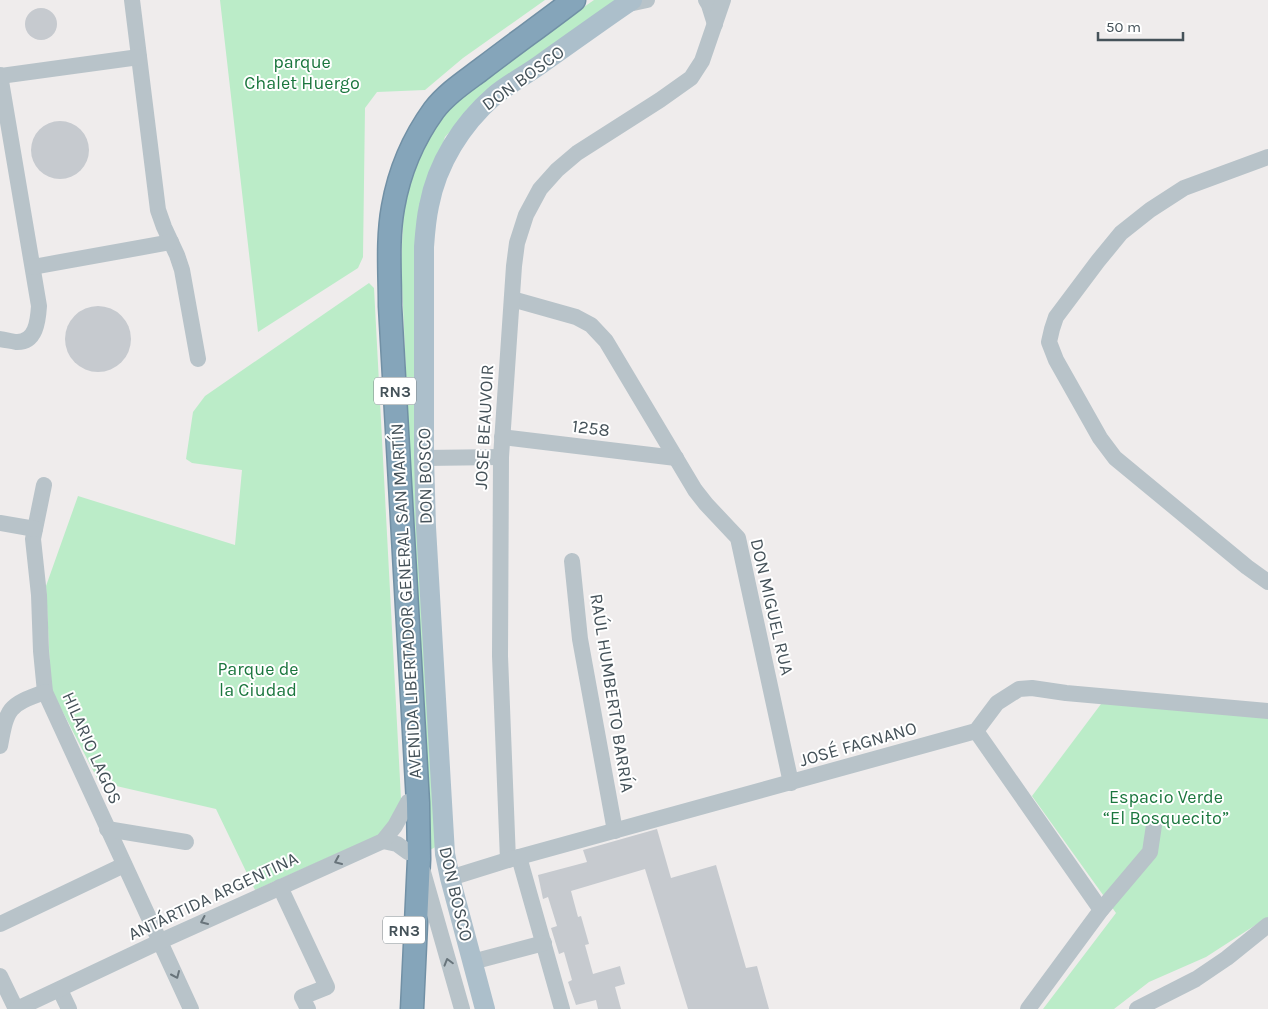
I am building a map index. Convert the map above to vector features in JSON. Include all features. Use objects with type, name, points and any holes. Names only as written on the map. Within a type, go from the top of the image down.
[{"type":"highway","name":"AVENIDA LIBERTADOR GENERAL SAN MARTÍN","points":[[402,1009],[405,906],[413,855],[392,570],[379,264],[383,198],[391,170],[404,140],[435,94],[477,58],[558,0]]},
{"type":"highway","name":"AVENIDA LIBERTADOR GENERAL SAN MARTÍN","points":[[413,998],[415,752],[390,306],[389,252],[393,209],[400,178],[409,152],[434,110],[449,94],[574,0]]},
{"type":"main road","name":"DON BOSCO","points":[[485,1009],[445,854],[426,537],[424,458],[424,247],[429,204],[436,179],[446,158],[458,135],[474,115],[496,95],[628,3]]},
{"type":"street","points":[[132,0],[158,210],[182,270],[198,360]]},
{"type":"street","points":[[628,3],[647,0]]},
{"type":"street","points":[[706,0],[715,24]]},
{"type":"street","points":[[715,24],[723,0]]},
{"type":"street","name":"JOSE BEAUVOIR","points":[[562,1009],[545,948],[514,859],[500,656],[501,457],[517,243],[526,215],[540,189],[556,170],[577,153],[691,78],[702,60],[715,24]]},
{"type":"street","points":[[0,339],[18,342],[26,340],[34,334],[38,321],[39,306],[32,267],[8,165],[0,75],[140,57]]},
{"type":"street","points":[[1268,157],[1184,188],[1150,210],[1121,234],[1056,317],[1049,342],[1056,360],[1100,438],[1115,458],[1268,582]]},
{"type":"street","points":[[32,267],[171,242]]},
{"type":"street","name":"DON MIGUEL RUA","points":[[512,299],[576,317],[591,325],[606,342],[695,490],[738,538],[791,783]]},
{"type":"street","name":"1258","points":[[502,438],[676,458]]},
{"type":"street","points":[[424,458],[501,457]]},
{"type":"street","name":"HILARIO LAGOS","points":[[44,485],[33,539],[39,595],[45,692],[191,1009]]},
{"type":"street","points":[[0,522],[35,529]]},
{"type":"street","name":"RAÚL HUMBERTO BARRÍA","points":[[572,561],[580,639],[615,831]]},
{"type":"street","points":[[1100,910],[976,731],[997,703],[1019,689],[1032,688],[1075,694],[1268,711]]},
{"type":"street","points":[[0,746],[6,716],[14,706],[24,699],[45,692]]},
{"type":"street","name":"JOSÉ FAGNANO","points":[[450,878],[976,731]]},
{"type":"street","name":"ANTÁRTIDA ARGENTINA","points":[[17,1009],[161,941],[383,841],[395,826],[408,802]]},
{"type":"street","points":[[1028,1009],[1100,910],[1150,852],[1154,825]]},
{"type":"street","points":[[107,829],[186,842]]},
{"type":"street","points":[[383,841],[397,844],[413,855]]},
{"type":"street","name":"DON BOSCO","points":[[413,855],[462,1009]]},
{"type":"street","points":[[0,924],[124,865]]},
{"type":"street","points":[[280,887],[327,987],[302,997],[308,1009]]},
{"type":"street","points":[[1137,1009],[1196,979],[1227,958],[1268,925]]},
{"type":"street","points":[[474,967],[545,948]]},
{"type":"street","points":[[0,976],[17,1009]]},
{"type":"street","points":[[60,990],[69,1009]]},
{"type":"green space","name":"parque Chalet Huergo","points":[[220,0],[545,0],[463,58],[425,90],[377,92],[365,108],[363,257],[358,268],[258,332]]},
{"type":"green space","points":[[594,0],[620,0],[478,101],[445,137],[419,210],[439,845],[421,855],[401,264],[404,206],[420,151],[454,101],[504,63]]},
{"type":"green space","name":"Parque de la Ciudad","points":[[369,283],[374,288],[401,799],[392,820],[379,835],[255,890],[216,809],[99,782],[51,689],[46,586],[78,496],[235,545],[242,470],[192,463],[186,459],[193,412],[205,396]]},
{"type":"green space","name":"Espacio Verde “El Bosquecito”","points":[[1104,700],[1268,714],[1268,917],[1206,957],[1149,982],[1114,1009],[1043,1009],[1116,913],[1032,796]]},
{"type":"building","points":[[41,8],[53,12],[57,24],[53,36],[41,40],[29,36],[25,24],[29,12]]},
{"type":"building","points":[[60,121],[71,123],[84,134],[89,150],[87,161],[76,174],[60,179],[49,177],[36,166],[31,150],[33,139],[44,126]]},
{"type":"building","points":[[98,306],[111,309],[121,316],[128,326],[131,339],[128,352],[121,362],[111,369],[98,372],[85,369],[75,362],[68,352],[65,339],[68,326],[75,316],[85,309]]},
{"type":"building","points":[[657,829],[671,878],[716,865],[746,968],[757,966],[769,1009],[688,1009],[645,869],[571,891],[578,917],[581,916],[589,944],[585,945],[593,974],[620,966],[625,984],[615,987],[621,1009],[598,1009],[596,1000],[576,1005],[568,982],[572,980],[564,952],[559,954],[551,928],[557,926],[548,897],[543,899],[538,875],[587,862],[583,850]]}]
